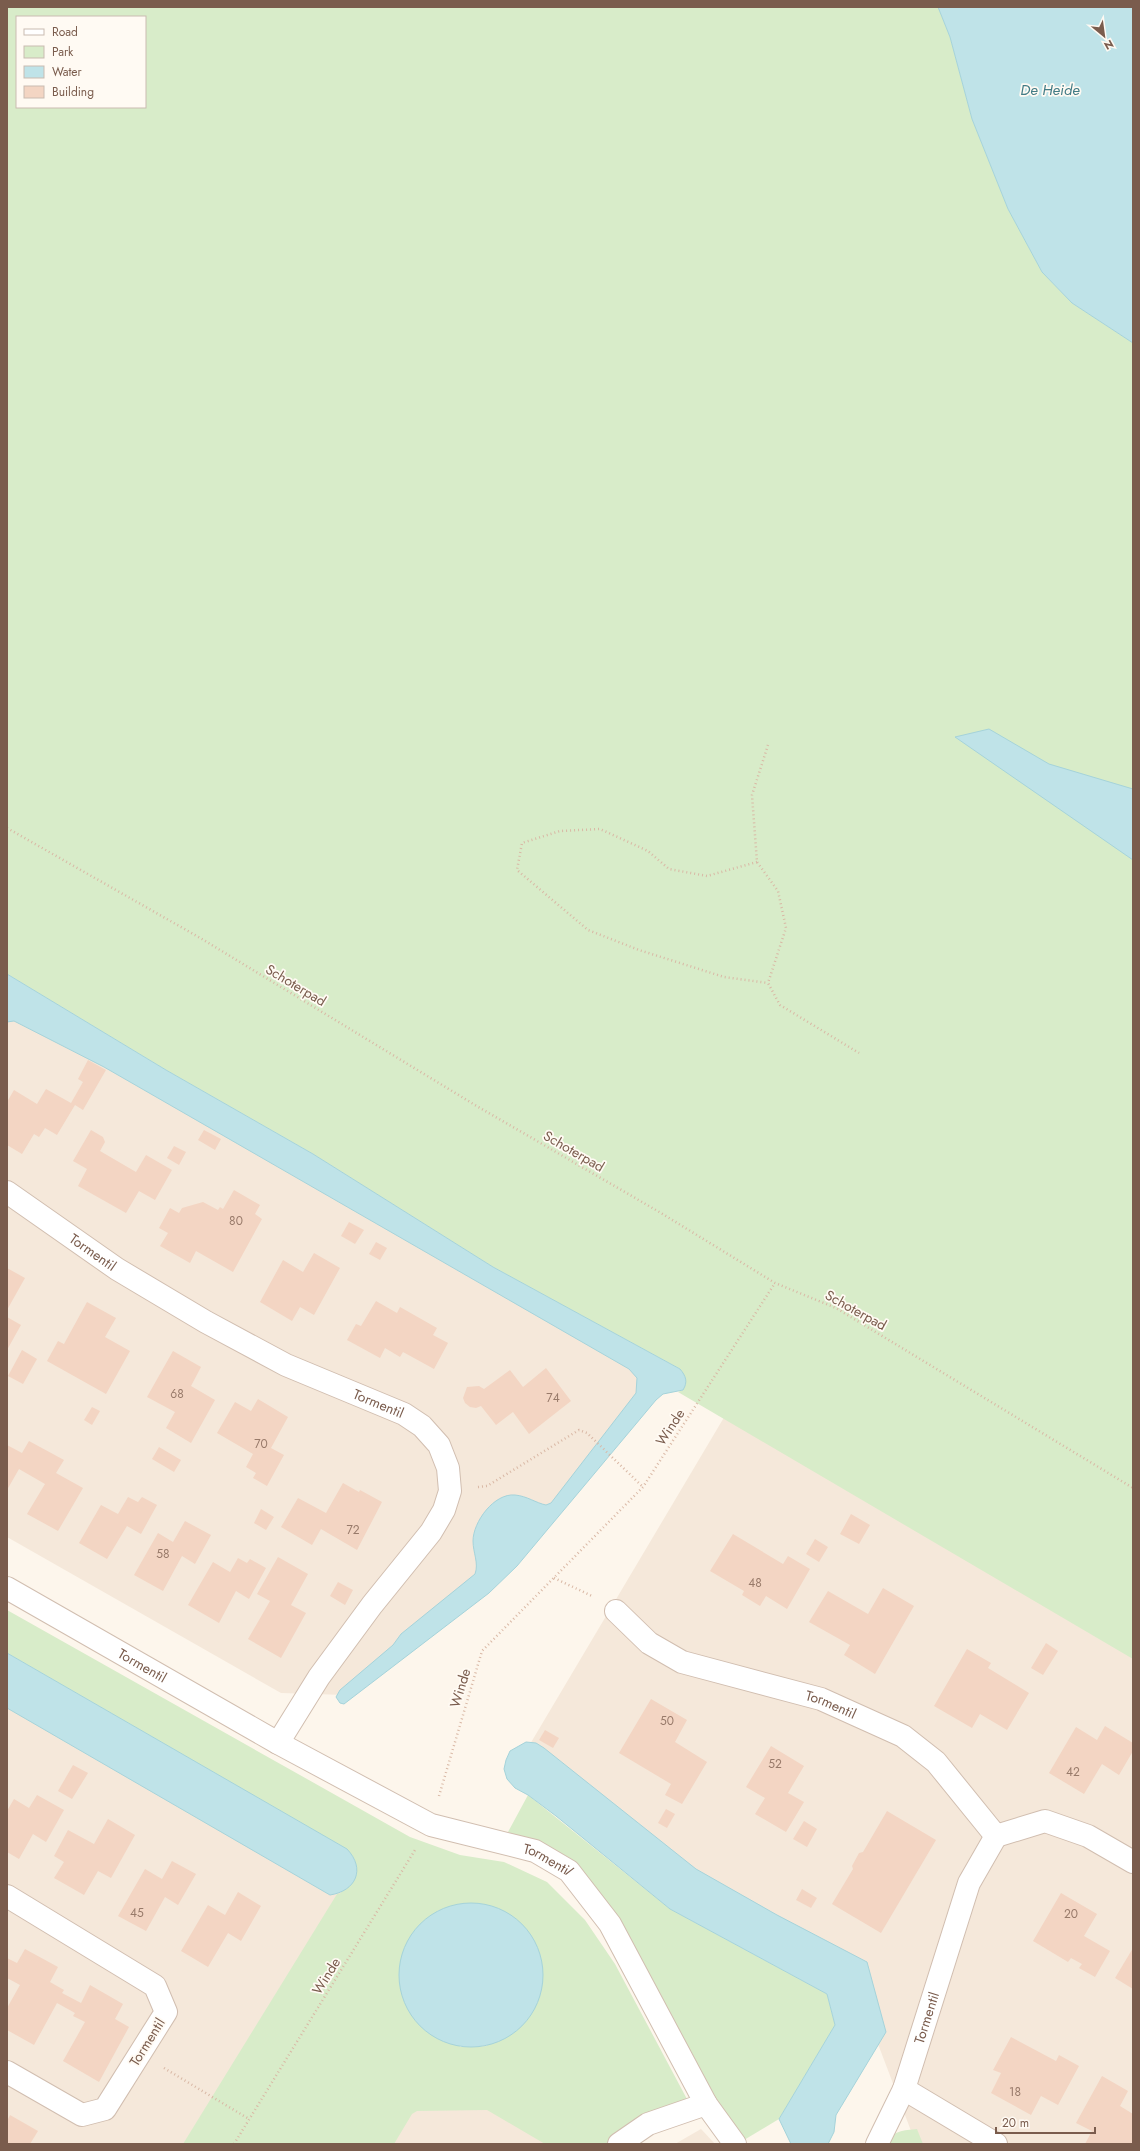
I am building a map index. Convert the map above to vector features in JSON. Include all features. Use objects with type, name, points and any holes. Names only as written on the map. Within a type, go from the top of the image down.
[{"type":"street","name":"Tormentil","points":[[7,1192],[117,1269],[206,1322],[286,1365],[404,1414],[422,1426],[439,1445],[448,1468],[450,1491],[444,1510],[431,1532],[372,1605],[319,1677],[278,1743]]},
{"type":"street","name":"Tormentil","points":[[7,1588],[278,1743],[430,1825],[535,1851],[569,1871],[610,1924],[706,2104],[735,2144]]},
{"type":"street","name":"Tormentil","points":[[616,1611],[649,1643],[682,1662],[821,1699],[903,1736],[936,1762],[996,1836],[969,1883],[904,2089],[877,2144]]},
{"type":"street","points":[[996,1836],[1046,1821],[1088,1836],[1133,1862]]},
{"type":"street","name":"Tormentil","points":[[7,1896],[155,1986],[166,2012],[105,2109],[82,2115],[7,2072]]},
{"type":"street","points":[[904,2089],[996,2144]]},
{"type":"street","points":[[619,2144],[648,2124],[706,2104]]},
{"type":"path","points":[[768,744],[752,795],[757,862],[778,891],[786,928],[768,983],[780,1005],[859,1053]]},
{"type":"path","name":"Schoterpad","points":[[7,828],[202,939],[475,1105],[661,1213],[775,1283],[836,1308],[1133,1488]]},
{"type":"path","points":[[757,862],[707,876],[669,869],[648,851],[600,829],[560,831],[522,843],[516,870],[588,930],[639,950],[724,977],[768,983]]},
{"type":"path","name":"Winde","points":[[234,2144],[430,1825],[482,1651],[643,1487],[775,1283]]},
{"type":"path","points":[[450,1491],[487,1486],[579,1430],[587,1433],[643,1487]]},
{"type":"path","points":[[554,1578],[608,1604],[616,1611]]},
{"type":"path","points":[[140,2054],[249,2119]]},
{"type":"shaded area","points":[[7,989],[664,1376],[544,1518],[346,1695],[281,1693],[7,1537]]},
{"type":"shaded area","points":[[729,1409],[1133,1646],[1133,2144],[916,2144],[851,1973],[520,1761]]},
{"type":"shaded area","points":[[7,1676],[361,1886],[199,2144],[7,2144]]},
{"type":"shaded area","points":[[426,2067],[557,2144],[382,2144]]},
{"type":"shaded area","points":[[701,2129],[715,2144],[675,2144]]},
{"type":"green space","points":[[7,7],[938,7],[950,37],[972,119],[1008,209],[1042,272],[1072,303],[1133,343],[1133,1659],[678,1392],[683,1390],[680,1369],[493,1267],[313,1154],[166,1070],[7,974]]},
{"type":"green space","points":[[7,1610],[410,1837],[460,1855],[504,1862],[547,1882],[585,1920],[615,1964],[688,2101],[645,2113],[606,2144],[545,2144],[487,2110],[417,2111],[412,2114],[394,2144],[183,2144],[337,1894],[341,1893],[341,1846],[7,1653]],"holes":[[[463,1904],[479,1904],[499,1909],[487,2046],[460,2047],[437,1911]]]},
{"type":"green space","points":[[528,1795],[670,1909],[827,1994],[835,2025],[779,2119],[744,2140],[719,2104],[614,1913],[561,1855],[508,1832]]},
{"type":"green space","points":[[917,2129],[923,2144],[885,2144],[891,2136],[899,2132]]},
{"type":"water","name":"De Heide","points":[[938,7],[1133,7],[1133,343],[1072,303],[1042,272],[1008,209],[972,119],[950,37]]},
{"type":"water","points":[[989,729],[1049,764],[1133,789],[1133,860],[955,737]]},
{"type":"water","points":[[7,974],[166,1070],[313,1154],[493,1267],[680,1369],[684,1374],[686,1382],[683,1390],[663,1394],[656,1400],[517,1566],[489,1593],[344,1704],[340,1703],[336,1697],[340,1690],[393,1645],[401,1634],[475,1574],[476,1562],[473,1545],[474,1533],[486,1510],[500,1499],[515,1495],[546,1505],[551,1503],[636,1393],[637,1378],[629,1369],[104,1067],[14,1021],[7,1022]]},
{"type":"water","points":[[7,1653],[347,1849],[353,1857],[357,1871],[352,1884],[339,1893],[330,1895],[7,1708]]},
{"type":"water","points":[[526,1742],[536,1743],[544,1748],[696,1869],[777,1915],[867,1962],[886,2032],[836,2115],[834,2132],[828,2144],[791,2144],[779,2119],[835,2025],[827,1994],[670,1909],[556,1816],[528,1795],[515,1788],[507,1779],[504,1769],[506,1760],[510,1751]]},
{"type":"water","points":[[471,1903],[492,1906],[505,1912],[517,1919],[527,1929],[540,1954],[543,1975],[540,1996],[534,2009],[527,2021],[517,2031],[492,2044],[471,2047],[450,2044],[437,2038],[425,2031],[415,2021],[402,1996],[399,1975],[402,1954],[408,1941],[415,1929],[425,1919],[450,1906]]},
{"type":"building","points":[[88,1060],[106,1070],[83,1110],[75,1105],[57,1135],[45,1128],[39,1137],[34,1134],[22,1154],[7,1145],[7,1102],[14,1090],[37,1104],[46,1089],[71,1103],[83,1082],[78,1079]]},
{"type":"building","points":[[91,1130],[103,1137],[105,1142],[100,1151],[136,1172],[146,1155],[172,1170],[155,1200],[139,1191],[126,1213],[78,1186],[87,1169],[73,1161]]},
{"type":"building","points":[[204,1130],[221,1139],[215,1150],[198,1140]]},
{"type":"building","points":[[174,1146],[186,1152],[179,1165],[167,1158]]},
{"type":"building","points":[[234,1190],[260,1205],[255,1214],[262,1219],[233,1272],[196,1251],[190,1263],[160,1246],[168,1233],[159,1228],[170,1208],[179,1213],[182,1208],[203,1202],[218,1210],[220,1207],[223,1209]]},
{"type":"building","points":[[349,1222],[364,1230],[355,1244],[341,1236]]},
{"type":"building","points":[[376,1242],[387,1248],[380,1260],[369,1254]]},
{"type":"building","points":[[314,1253],[340,1268],[314,1315],[300,1307],[292,1321],[260,1302],[283,1260],[303,1272]]},
{"type":"building","points":[[7,1268],[25,1278],[7,1310]]},
{"type":"building","points":[[376,1301],[397,1313],[400,1307],[437,1328],[433,1335],[448,1343],[434,1369],[403,1352],[400,1357],[385,1348],[380,1358],[347,1340],[356,1324],[361,1326]]},
{"type":"building","points":[[87,1302],[116,1318],[105,1337],[130,1351],[106,1394],[47,1361],[58,1341],[64,1344]]},
{"type":"building","points":[[7,1317],[21,1325],[7,1350]]},
{"type":"building","points":[[22,1350],[37,1359],[23,1384],[8,1376]]},
{"type":"building","points":[[173,1351],[201,1367],[191,1386],[215,1400],[191,1443],[166,1428],[175,1412],[147,1397]]},
{"type":"building","points":[[546,1368],[571,1401],[529,1434],[513,1412],[496,1425],[481,1406],[476,1408],[470,1407],[465,1403],[463,1398],[467,1387],[479,1386],[484,1389],[510,1370],[523,1387]]},
{"type":"building","points":[[258,1399],[288,1417],[271,1448],[284,1455],[267,1486],[253,1478],[256,1473],[246,1467],[253,1454],[217,1433],[235,1402],[251,1411]]},
{"type":"building","points":[[92,1407],[100,1411],[92,1425],[84,1420]]},
{"type":"building","points":[[29,1441],[64,1460],[56,1473],[83,1488],[58,1531],[27,1514],[45,1484],[19,1469],[7,1490],[7,1445],[22,1453]]},
{"type":"building","points":[[159,1447],[181,1460],[174,1472],[152,1459]]},
{"type":"building","points":[[343,1483],[382,1502],[357,1550],[321,1529],[312,1545],[281,1527],[298,1498],[326,1513]]},
{"type":"building","points":[[128,1497],[138,1502],[142,1497],[157,1505],[141,1534],[127,1526],[107,1559],[79,1543],[101,1505],[118,1514]]},
{"type":"building","points":[[261,1509],[274,1517],[266,1530],[254,1523]]},
{"type":"building","points":[[851,1514],[870,1525],[859,1544],[840,1534]]},
{"type":"building","points":[[185,1521],[211,1535],[195,1564],[182,1556],[163,1591],[134,1575],[158,1533],[173,1542]]},
{"type":"building","points":[[733,1534],[783,1564],[788,1556],[810,1569],[787,1609],[766,1596],[760,1606],[742,1595],[744,1591],[710,1571]]},
{"type":"building","points":[[815,1539],[828,1547],[819,1562],[806,1554]]},
{"type":"building","points":[[278,1557],[308,1574],[291,1605],[306,1613],[281,1658],[248,1639],[270,1601],[257,1594]]},
{"type":"building","points":[[238,1558],[247,1563],[250,1559],[266,1568],[249,1599],[236,1591],[219,1623],[188,1605],[213,1562],[230,1572]]},
{"type":"building","points":[[338,1582],[353,1590],[345,1605],[330,1596]]},
{"type":"building","points":[[883,1588],[914,1606],[875,1674],[844,1655],[850,1645],[809,1622],[828,1591],[868,1614]]},
{"type":"building","points":[[1046,1643],[1058,1651],[1043,1675],[1031,1668]]},
{"type":"building","points":[[967,1649],[991,1663],[988,1668],[1029,1693],[1007,1730],[980,1714],[972,1728],[934,1706]]},
{"type":"building","points":[[651,1699],[687,1720],[675,1742],[707,1762],[682,1804],[665,1795],[671,1784],[619,1753]]},
{"type":"building","points":[[1105,1726],[1133,1743],[1133,1751],[1119,1775],[1102,1764],[1084,1794],[1049,1773],[1076,1727],[1097,1740]]},
{"type":"building","points":[[545,1730],[559,1738],[553,1748],[539,1740]]},
{"type":"building","points":[[771,1746],[804,1766],[788,1793],[804,1802],[786,1832],[755,1814],[765,1798],[746,1787]]},
{"type":"building","points":[[73,1765],[88,1773],[72,1799],[58,1791]]},
{"type":"building","points":[[37,1795],[64,1810],[46,1842],[33,1834],[19,1859],[7,1852],[7,1811],[14,1799],[29,1808]]},
{"type":"building","points":[[666,1809],[675,1814],[667,1828],[658,1823]]},
{"type":"building","points":[[887,1811],[936,1840],[881,1933],[832,1904],[853,1869],[852,1866],[859,1853],[863,1852]]},
{"type":"building","points":[[108,1819],[135,1835],[111,1878],[98,1871],[84,1895],[54,1878],[64,1862],[54,1856],[68,1830],[94,1844]]},
{"type":"building","points":[[804,1821],[817,1829],[807,1847],[793,1839]]},
{"type":"building","points":[[172,1861],[196,1874],[178,1905],[165,1897],[146,1931],[118,1916],[145,1869],[162,1879]]},
{"type":"building","points":[[802,1889],[817,1898],[811,1908],[796,1900]]},
{"type":"building","points":[[238,1892],[261,1906],[241,1941],[228,1933],[208,1967],[181,1951],[208,1905],[225,1915]]},
{"type":"building","points":[[1061,1893],[1097,1914],[1084,1936],[1110,1951],[1095,1977],[1079,1968],[1082,1964],[1071,1958],[1068,1962],[1033,1941]]},
{"type":"building","points":[[1133,1948],[1133,1989],[1115,1978]]},
{"type":"building","points":[[25,1949],[58,1967],[50,1982],[64,1990],[62,1993],[81,2003],[90,1985],[123,2004],[115,2019],[129,2027],[99,2082],[63,2061],[85,2022],[73,2016],[75,2013],[57,2003],[34,2045],[7,2030],[7,2008],[20,1985],[7,1978],[7,1958],[17,1963]]},
{"type":"building","points":[[1011,2037],[1056,2061],[1059,2055],[1079,2066],[1058,2105],[1041,2096],[1031,2115],[991,2093],[1001,2073],[993,2070]]},
{"type":"building","points":[[1102,2076],[1128,2091],[1120,2106],[1133,2114],[1133,2144],[1085,2144],[1092,2131],[1076,2123]]},
{"type":"building","points":[[10,2115],[38,2131],[30,2144],[7,2144],[7,2121]]}]
